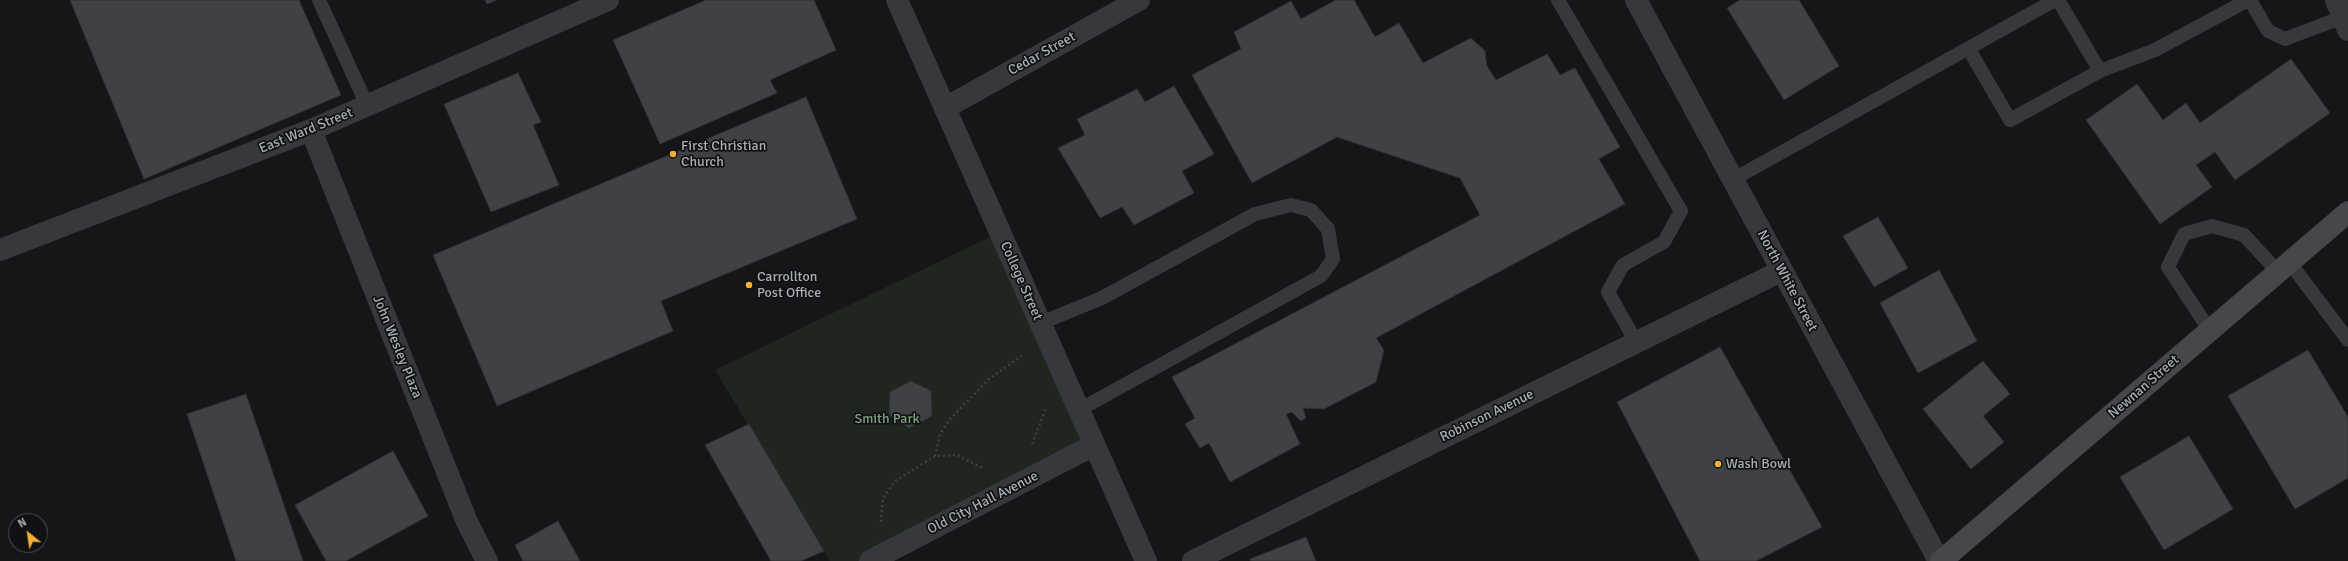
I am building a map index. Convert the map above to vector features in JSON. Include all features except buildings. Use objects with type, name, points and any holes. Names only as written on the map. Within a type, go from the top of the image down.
[{"type":"main road","name":"Newnan Street","points":[[1940,561],[2348,212]]},
{"type":"street","name":"East Ward Street","points":[[0,250],[311,130],[608,0]]},
{"type":"street","name":"College Street","points":[[897,0],[1146,561]]},
{"type":"street","name":"Cedar Street","points":[[945,108],[1139,0]]},
{"type":"street","name":"North White Street","points":[[1636,0],[1732,180],[1940,561]]},
{"type":"street","name":"John Wesley Plaza","points":[[311,130],[467,522],[487,561]]},
{"type":"street","name":"Robinson Avenue","points":[[1193,561],[1781,270]]},
{"type":"street","name":"Old City Hall Avenue","points":[[879,557],[1094,445]]},
{"type":"lane","points":[[319,0],[367,106]]},
{"type":"lane","points":[[1558,0],[1681,211],[1664,242],[1623,265],[1608,292],[1636,342]]},
{"type":"lane","points":[[1732,180],[2055,0]]},
{"type":"lane","points":[[2058,0],[2100,71]]},
{"type":"lane","points":[[1968,48],[2010,120],[2100,71],[2155,50],[2249,0],[2268,30],[2285,38],[2342,16]]},
{"type":"lane","points":[[1044,331],[1254,214],[1291,205],[1311,210],[1328,229],[1333,259],[1320,276],[1079,410]]},
{"type":"lane","points":[[2210,331],[2168,267],[2184,234],[2212,226],[2244,235],[2284,267],[2348,340]]},
{"type":"path","points":[[935,456],[940,434],[966,400],[1011,362],[1044,331]]},
{"type":"path","points":[[879,557],[880,515],[883,498],[896,481],[935,456],[957,455],[978,464],[1011,489],[1060,369]]},
{"type":"green space","name":"Smith Park","points":[[1000,232],[1094,445],[870,561],[830,561],[715,370]]},
{"type":"place","name":"First Christian Church","points":[[673,154]]},
{"type":"place","name":"Carrollton Post Office","points":[[749,285]]},
{"type":"place","name":"Wash Bowl","points":[[1718,464]]}]
